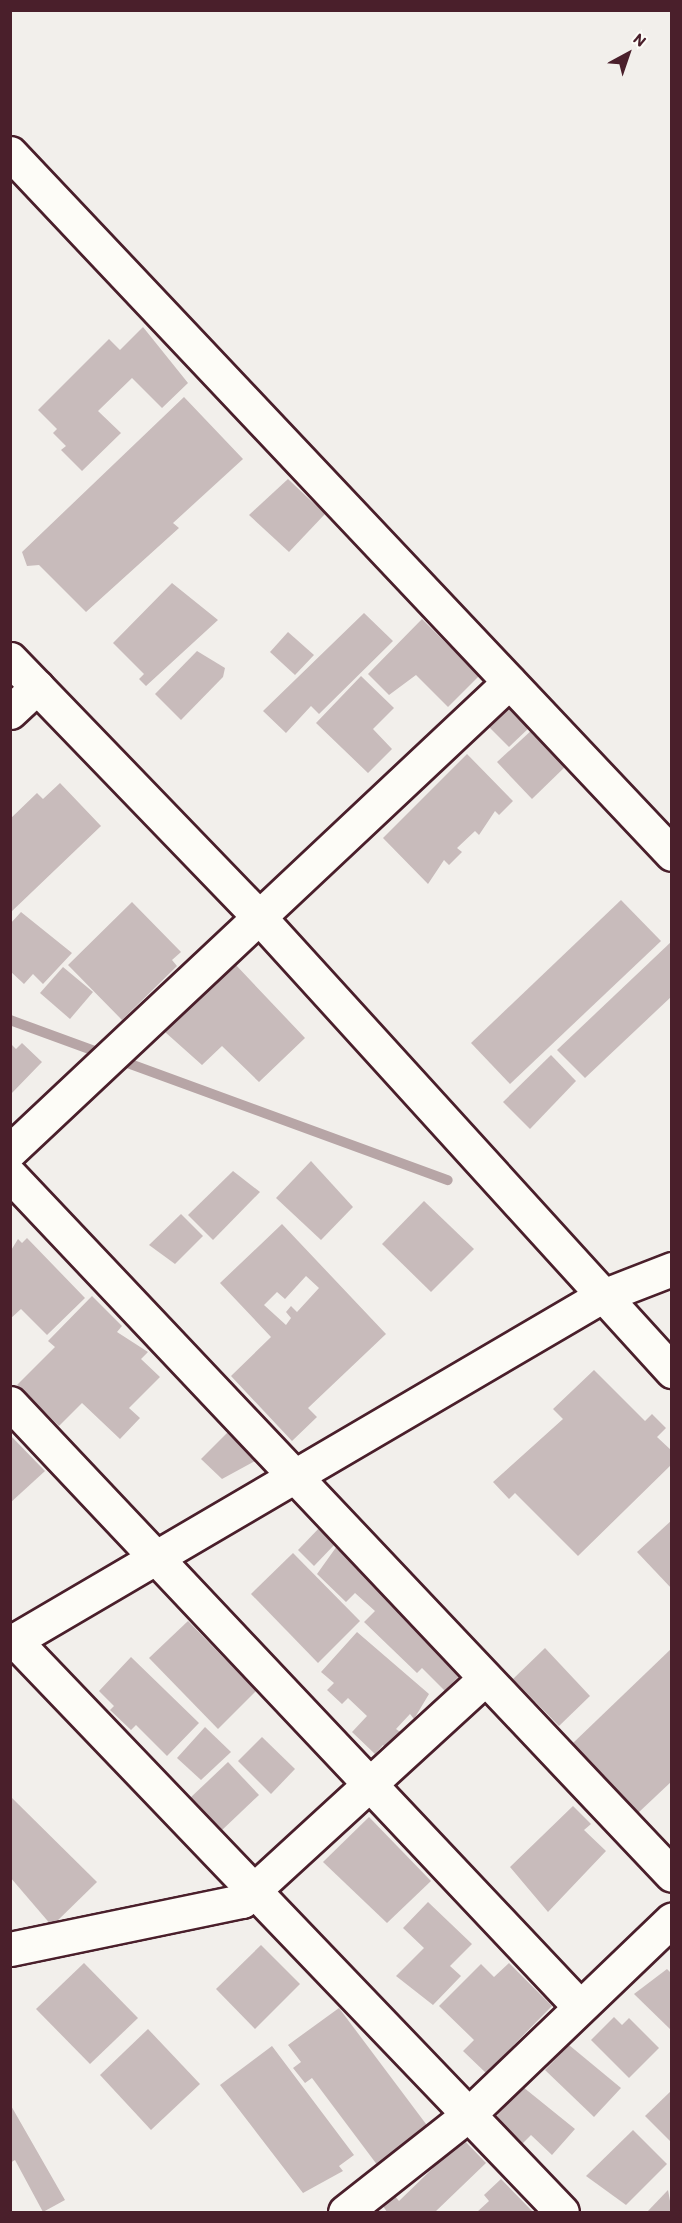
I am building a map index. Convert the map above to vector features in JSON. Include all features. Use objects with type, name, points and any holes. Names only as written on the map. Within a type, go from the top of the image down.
[{"type":"street","points":[[10,153],[672,854]]},
{"type":"street","points":[[10,660],[259,917],[600,1297],[672,1371]]},
{"type":"street","points":[[10,1151],[509,682]]},
{"type":"street","points":[[10,712],[37,687]]},
{"type":"street","points":[[10,1174],[672,1875]]},
{"type":"street","points":[[562,2212],[12,1641],[600,1297],[672,1269]]},
{"type":"street","points":[[10,1403],[158,1557],[580,2007]]},
{"type":"street","points":[[10,1949],[242,1901],[256,1893],[485,1678]]},
{"type":"street","points":[[345,2212],[469,2114],[672,1919]]},
{"type":"building","points":[[143,327],[188,383],[162,408],[132,378],[98,411],[121,433],[82,471],[61,450],[66,446],[53,433],[57,429],[38,410],[109,339],[120,350]]},
{"type":"building","points":[[184,397],[243,459],[173,523],[179,528],[86,612],[39,565],[27,566],[22,552]]},
{"type":"building","points":[[288,479],[325,514],[289,552],[249,515]]},
{"type":"building","points":[[172,583],[218,620],[146,686],[139,679],[144,674],[113,643]]},
{"type":"building","points":[[364,613],[393,641],[319,714],[311,706],[286,733],[263,711]]},
{"type":"building","points":[[422,619],[479,676],[448,707],[416,675],[389,695],[368,674]]},
{"type":"building","points":[[288,632],[314,655],[295,675],[270,652]]},
{"type":"building","points":[[197,651],[225,668],[223,677],[181,720],[155,694]]},
{"type":"building","points":[[361,676],[394,708],[373,729],[392,749],[368,773],[316,723]]},
{"type":"building","points":[[510,704],[531,726],[509,747],[488,726]]},
{"type":"building","points":[[533,729],[568,764],[532,799],[497,762]]},
{"type":"building","points":[[467,754],[513,801],[499,815],[495,811],[479,835],[475,831],[457,848],[462,852],[449,865],[444,860],[428,884],[383,838]]},
{"type":"building","points":[[60,783],[101,826],[10,913],[10,819],[37,793],[43,799]]},
{"type":"building","points":[[621,900],[661,941],[510,1084],[471,1043]]},
{"type":"building","points":[[132,902],[181,952],[172,960],[177,966],[122,1020],[68,965]]},
{"type":"building","points":[[21,912],[72,953],[43,984],[33,974],[24,984],[10,971],[10,924]]},
{"type":"building","points":[[672,941],[672,996],[585,1078],[557,1050]]},
{"type":"building","points":[[234,963],[305,1038],[259,1082],[222,1046],[202,1065],[165,1032]]},
{"type":"building","points":[[63,967],[93,992],[70,1019],[40,993]]},
{"type":"building","points":[[10,1043],[16,1049],[22,1043],[42,1062],[10,1095]]},
{"type":"building","points":[[551,1055],[576,1081],[530,1129],[503,1102]]},
{"type":"building","points":[[311,1161],[353,1207],[321,1240],[276,1198]]},
{"type":"building","points":[[233,1171],[260,1192],[213,1240],[188,1215]]},
{"type":"building","points":[[424,1201],[474,1249],[431,1292],[382,1244]]},
{"type":"building","points":[[181,1214],[203,1236],[175,1264],[149,1245]]},
{"type":"building","points":[[282,1224],[386,1334],[308,1408],[317,1417],[292,1441],[231,1376],[271,1337],[220,1283]],"holes":[[[306,1276],[319,1288],[297,1312],[291,1306],[286,1312],[291,1318],[286,1325],[264,1305],[277,1292],[285,1299]]]},
{"type":"building","points":[[27,1238],[85,1298],[47,1335],[21,1309],[10,1319],[10,1252],[18,1239],[22,1243]]},
{"type":"building","points":[[92,1296],[122,1326],[117,1332],[148,1352],[141,1359],[160,1377],[129,1408],[140,1418],[120,1439],[82,1403],[59,1426],[17,1385],[55,1347],[48,1341]]},
{"type":"building","points":[[594,1370],[645,1421],[652,1414],[666,1428],[657,1437],[672,1451],[672,1464],[578,1556],[515,1493],[509,1499],[493,1482],[563,1419],[553,1409]]},
{"type":"building","points":[[228,1432],[255,1461],[222,1479],[201,1459]]},
{"type":"building","points":[[10,1435],[45,1471],[10,1503]]},
{"type":"building","points":[[672,1520],[672,1589],[637,1552]]},
{"type":"building","points":[[322,1525],[338,1541],[314,1566],[298,1550]]},
{"type":"building","points":[[337,1546],[460,1675],[445,1691],[422,1668],[417,1673],[364,1622],[375,1611],[355,1593],[346,1602],[317,1574]]},
{"type":"building","points":[[293,1553],[360,1621],[318,1663],[251,1594]]},
{"type":"building","points":[[188,1621],[256,1691],[218,1729],[149,1658]]},
{"type":"building","points":[[357,1632],[429,1694],[414,1719],[410,1714],[396,1729],[403,1734],[389,1751],[383,1745],[375,1754],[352,1732],[367,1716],[348,1698],[342,1704],[327,1690],[334,1683],[321,1672]]},
{"type":"building","points":[[545,1648],[590,1696],[559,1726],[513,1679]]},
{"type":"building","points":[[672,1648],[672,1781],[638,1813],[572,1744]]},
{"type":"building","points":[[131,1657],[199,1723],[167,1756],[136,1725],[131,1730],[110,1710],[114,1706],[99,1691]]},
{"type":"building","points":[[205,1727],[231,1752],[201,1780],[177,1758]]},
{"type":"building","points":[[262,1737],[295,1769],[271,1794],[238,1761]]},
{"type":"building","points":[[228,1762],[259,1795],[220,1832],[189,1799]]},
{"type":"building","points":[[10,1796],[97,1882],[52,1926],[10,1877]]},
{"type":"building","points":[[573,1806],[591,1824],[584,1830],[606,1851],[548,1912],[510,1867]]},
{"type":"building","points":[[369,1817],[431,1881],[387,1923],[323,1862]]},
{"type":"building","points":[[428,1902],[472,1944],[450,1966],[461,1976],[433,2005],[396,1976],[424,1948],[403,1928]]},
{"type":"building","points":[[261,1945],[300,1984],[255,2029],[216,1989]]},
{"type":"building","points":[[84,1963],[138,2018],[90,2064],[36,2009]]},
{"type":"building","points":[[509,1963],[552,2006],[486,2073],[463,2051],[474,2040],[439,2006],[481,1964],[494,1977]]},
{"type":"building","points":[[667,1969],[672,1974],[672,2031],[634,1994]]},
{"type":"building","points":[[339,2008],[429,2128],[378,2166],[312,2078],[305,2083],[293,2068],[301,2062],[288,2045]]},
{"type":"building","points":[[614,2017],[622,2025],[629,2018],[659,2048],[629,2078],[591,2040]]},
{"type":"building","points":[[148,2029],[200,2084],[151,2130],[100,2075]]},
{"type":"building","points":[[569,2045],[621,2088],[594,2117],[545,2070]]},
{"type":"building","points":[[272,2046],[354,2155],[339,2166],[343,2171],[303,2193],[220,2085]]},
{"type":"building","points":[[523,2087],[575,2129],[552,2155],[531,2135],[522,2144],[495,2118]]},
{"type":"building","points":[[672,2090],[672,2143],[645,2116]]},
{"type":"building","points":[[10,2104],[65,2200],[43,2212],[15,2160],[10,2163]]},
{"type":"building","points":[[633,2130],[667,2164],[626,2205],[586,2176]]},
{"type":"building","points":[[463,2139],[486,2163],[435,2212],[387,2212],[383,2206],[394,2195],[399,2201]]},
{"type":"building","points":[[501,2179],[533,2212],[477,2212],[489,2201],[484,2195]]},
{"type":"building","points":[[668,2190],[672,2212],[647,2212]]},
{"type":"waterway","points":[[10,1020],[448,1180]]}]
